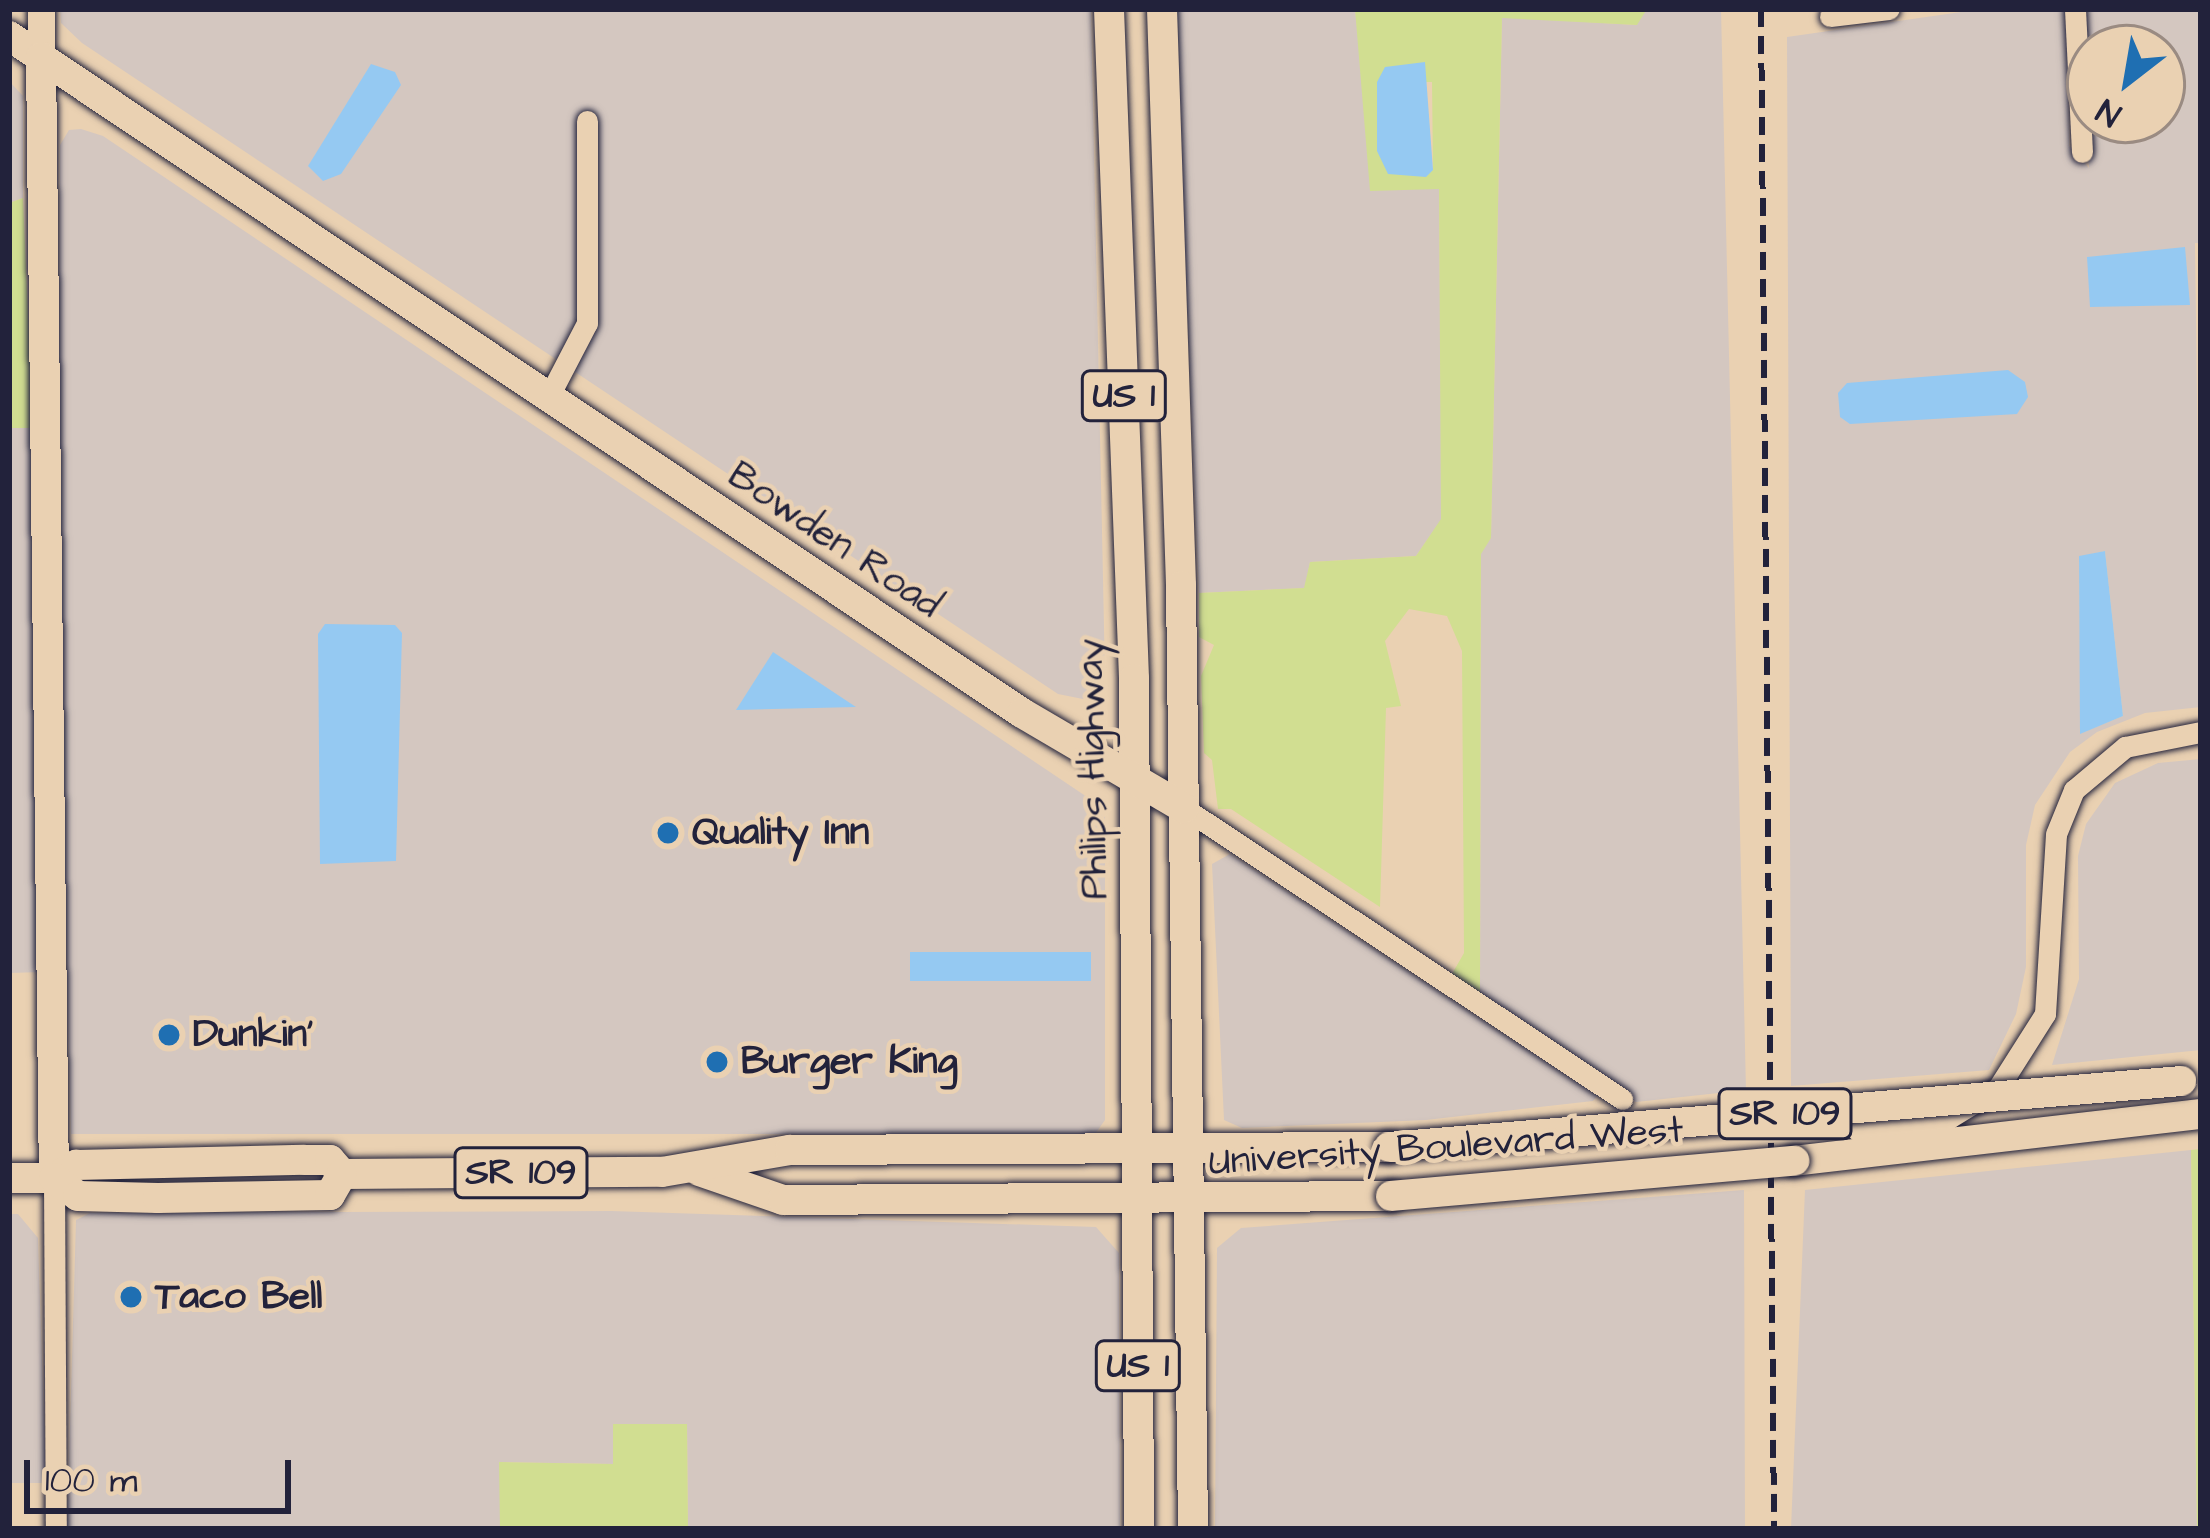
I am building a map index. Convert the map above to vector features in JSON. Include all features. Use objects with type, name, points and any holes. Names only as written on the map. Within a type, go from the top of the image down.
[{"type":"main road","name":"Philips Highway","points":[[1109,9],[1132,784],[1139,1529]]},
{"type":"main road","name":"US 1","points":[[1162,9],[1184,808],[1193,1529]]},
{"type":"main road","name":"Bowden Road","points":[[9,36],[1132,784],[1184,808]]},
{"type":"main road","points":[[41,57],[54,1178]]},
{"type":"main road","points":[[1114,111],[1166,108]]},
{"type":"main road","name":"University Boulevard West","points":[[699,1171],[730,1157],[790,1150],[1389,1147],[2191,1080]]},
{"type":"main road","name":"University Boulevard West","points":[[9,1178],[54,1178],[76,1166],[330,1160],[342,1174],[699,1171],[783,1200],[1191,1202],[1390,1196],[1749,1166],[2190,1115]]},
{"type":"street","points":[[40,9],[41,57]]},
{"type":"street","points":[[1830,16],[1889,9]]},
{"type":"street","points":[[2075,9],[2082,152]]},
{"type":"street","points":[[549,396],[587,323],[587,121]]},
{"type":"street","points":[[1857,1130],[1949,1118],[1998,1088],[2045,1013],[2056,834],[2074,790],[2125,747],[2201,732]]},
{"type":"street","name":"Bowden Road","points":[[1184,808],[1622,1100]]},
{"type":"street","points":[[54,1178],[56,1529]]},
{"type":"shaded area","points":[[60,9],[1091,9],[1105,674],[1083,699],[1058,694],[82,43],[61,23]]},
{"type":"shaded area","points":[[1175,9],[1355,9],[1361,62],[1439,188],[1442,519],[1416,556],[1310,562],[1305,588],[1199,593]]},
{"type":"shaded area","points":[[1647,9],[1721,9],[1746,1090],[1636,1102],[1480,992],[1481,553],[1491,537],[1502,17],[1636,25]]},
{"type":"shaded area","points":[[1982,9],[2067,9],[2066,144],[2089,168],[2087,144],[2186,144],[2186,24],[2079,24],[2078,9],[2201,9],[2201,243],[2195,243],[2201,707],[2145,713],[2097,732],[2070,752],[2035,805],[2026,845],[2026,967],[2016,1014],[1989,1070],[1791,1086],[1787,37]],"holes":[[[2105,551],[2123,716],[2081,733],[2079,557]]]},
{"type":"shaded area","points":[[9,81],[23,96],[23,198],[9,203]]},
{"type":"shaded area","points":[[69,130],[103,136],[1096,803],[1105,816],[1105,1120],[1095,1134],[71,1134],[58,599],[60,145]]},
{"type":"shaded area","points":[[9,428],[33,428],[42,972],[9,973]]},
{"type":"shaded area","points":[[2201,759],[2201,1050],[2052,1065],[2079,979],[2078,856],[2086,824],[2115,783],[2158,763]]},
{"type":"shaded area","points":[[1230,854],[1597,1096],[1593,1101],[1426,1120],[1242,1128],[1224,1120],[1212,864]]},
{"type":"shaded area","points":[[2191,1150],[2197,1529],[1791,1529],[1805,1190]]},
{"type":"shaded area","points":[[1744,1190],[1745,1529],[1215,1529],[1217,1248],[1241,1228]]},
{"type":"shaded area","points":[[611,1211],[1096,1227],[1119,1253],[1120,1529],[688,1529],[687,1424],[613,1425],[613,1464],[500,1462],[500,1529],[67,1529],[76,1220],[90,1213]]},
{"type":"shaded area","points":[[9,1214],[18,1214],[38,1238],[46,1483],[9,1483]]},
{"type":"green space","points":[[1355,9],[1647,9],[1637,25],[1502,18],[1491,538],[1481,554],[1480,992],[1452,974],[1464,953],[1462,651],[1447,616],[1409,609],[1385,641],[1401,706],[1386,708],[1380,907],[1231,809],[1218,809],[1212,760],[1204,753],[1201,676],[1214,645],[1199,637],[1199,593],[1304,588],[1310,562],[1416,556],[1441,519],[1439,189],[1370,191]],"holes":[[[1377,82],[1432,82],[1433,170],[1377,151]]]},
{"type":"green space","points":[[23,198],[33,428],[9,428],[9,203]]},
{"type":"green space","points":[[2201,1149],[2201,1529],[2197,1529],[2191,1150]]},
{"type":"green space","points":[[613,1424],[687,1424],[688,1529],[500,1529],[499,1462],[613,1464]]},
{"type":"water","points":[[1425,62],[1433,170],[1426,177],[1388,174],[1377,151],[1377,82],[1385,67]]},
{"type":"water","points":[[371,64],[395,72],[401,85],[341,174],[323,181],[308,166]]},
{"type":"water","points":[[2185,247],[2190,305],[2090,307],[2087,257]]},
{"type":"water","points":[[2008,370],[2025,382],[2028,397],[2017,414],[1850,424],[1840,417],[1838,393],[1847,383]]},
{"type":"water","points":[[2105,551],[2123,716],[2080,734],[2079,556]]},
{"type":"water","points":[[325,624],[395,625],[402,633],[396,861],[320,864],[318,634]]},
{"type":"water","points":[[773,652],[856,707],[736,710]]},
{"type":"water","points":[[910,952],[1091,952],[1091,981],[910,981]]},
{"type":"railway","points":[[1761,9],[1774,1529]]},
{"type":"place","name":"Quality Inn","points":[[668,833]]},
{"type":"place","name":"Dunkin'","points":[[169,1035]]},
{"type":"place","name":"Burger King","points":[[717,1062]]},
{"type":"place","name":"Taco Bell","points":[[131,1297]]}]
